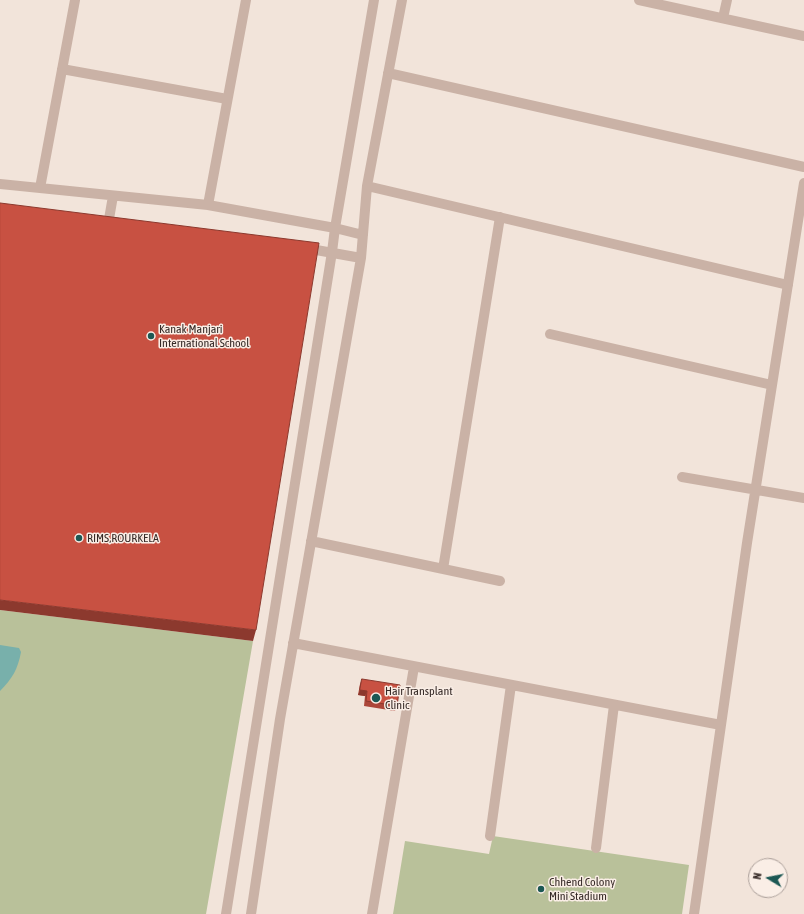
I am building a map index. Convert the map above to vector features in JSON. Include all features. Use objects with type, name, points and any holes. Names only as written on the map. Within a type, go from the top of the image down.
[{"type":"street","points":[[40,188],[75,0]]},
{"type":"street","points":[[208,205],[246,0]]},
{"type":"street","points":[[226,914],[335,228],[374,0]]},
{"type":"street","points":[[251,914],[280,719],[360,258],[367,186],[402,0]]},
{"type":"street","points":[[640,0],[804,36]]},
{"type":"street","points":[[723,18],[727,0]]},
{"type":"street","points":[[62,70],[227,99]]},
{"type":"street","points":[[388,73],[804,167]]},
{"type":"street","points":[[694,914],[755,490],[788,286],[802,213],[804,183]]},
{"type":"street","points":[[0,184],[208,205],[335,228],[363,235]]},
{"type":"street","points":[[367,186],[788,286]]},
{"type":"street","points":[[109,219],[113,196]]},
{"type":"street","points":[[443,569],[500,217]]},
{"type":"street","points":[[294,246],[360,258]]},
{"type":"street","points":[[550,334],[772,385]]},
{"type":"street","points":[[682,477],[804,498]]},
{"type":"street","points":[[311,542],[500,581]]},
{"type":"street","points":[[293,643],[721,725]]},
{"type":"street","points":[[372,914],[414,667]]},
{"type":"street","points":[[490,836],[511,685]]},
{"type":"street","points":[[596,848],[614,705]]},
{"type":"green space","points":[[0,610],[253,641],[206,914],[0,914]]},
{"type":"green space","name":"Chhend Colony Mini Stadium","points":[[493,836],[689,865],[682,914],[393,914],[405,841],[489,854]]},
{"type":"water","points":[[0,645],[19,648],[21,652],[14,673],[0,691]]},
{"type":"building","points":[[0,203],[319,243],[256,630],[0,600]]},
{"type":"building","points":[[362,679],[400,685],[397,706],[366,701],[367,691],[360,690]]},
{"type":"place","name":"Kanak Manjari International School","points":[[151,336]]},
{"type":"place","name":"RIMS,ROURKELA","points":[[79,538]]},
{"type":"place","name":"Hair Transplant Clinic","points":[[376,698]]},
{"type":"place","name":"Chhend Colony Mini Stadium","points":[[541,889]]}]
